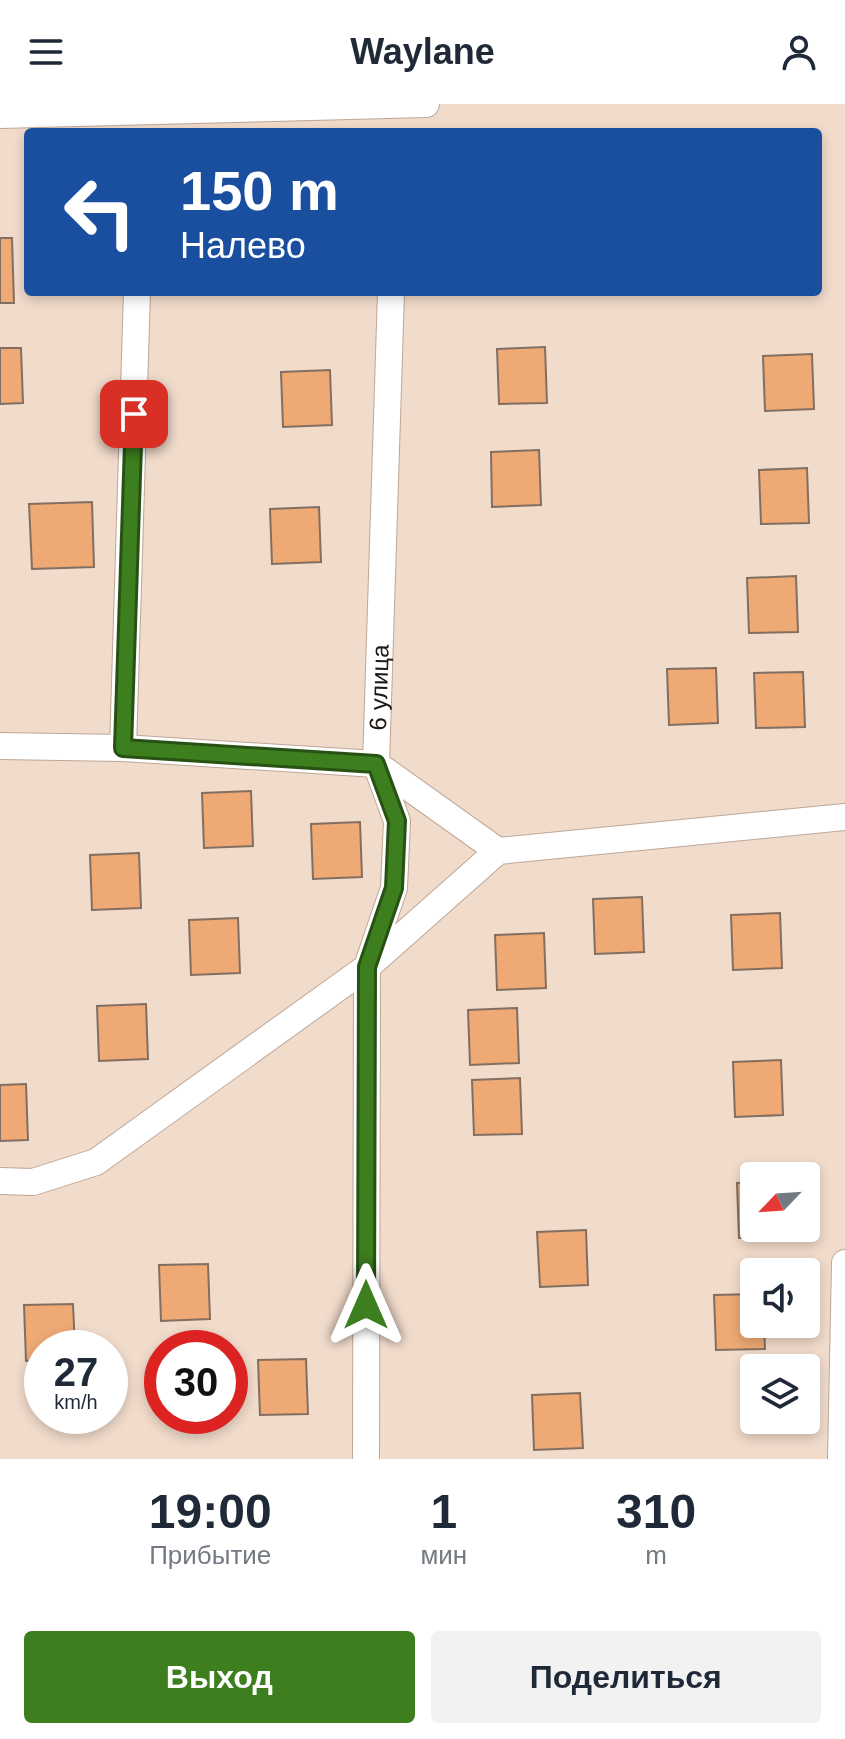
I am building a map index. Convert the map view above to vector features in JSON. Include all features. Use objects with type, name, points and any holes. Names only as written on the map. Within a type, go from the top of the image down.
[{"type":"street","points":[[0,115],[426,104]]},
{"type":"street","points":[[123,748],[137,296]]},
{"type":"street","name":"6 улица","points":[[366,1459],[367,967],[394,888],[397,821],[376,764],[391,296]]},
{"type":"street","points":[[0,746],[123,748],[376,764],[498,851]]},
{"type":"street","points":[[0,1181],[33,1182],[96,1162],[367,967],[498,851],[845,817]]},
{"type":"street","points":[[841,1459],[845,1263]]},
{"type":"building","points":[[0,238],[12,238],[14,303],[0,303]]},
{"type":"building","points":[[545,347],[547,403],[499,404],[497,349]]},
{"type":"building","points":[[0,348],[21,348],[23,403],[0,404]]},
{"type":"building","points":[[812,354],[814,409],[765,411],[763,356]]},
{"type":"building","points":[[330,370],[332,425],[283,427],[281,372]]},
{"type":"building","points":[[539,450],[541,505],[492,507],[491,452]]},
{"type":"building","points":[[807,468],[809,523],[761,524],[759,470]]},
{"type":"building","points":[[92,502],[94,567],[32,569],[29,504]]},
{"type":"building","points":[[319,507],[321,562],[272,564],[270,509]]},
{"type":"building","points":[[796,576],[798,632],[749,633],[747,578]]},
{"type":"building","points":[[716,668],[718,723],[669,725],[667,669]]},
{"type":"building","points":[[803,672],[805,727],[756,728],[754,673]]},
{"type":"building","points":[[251,791],[253,846],[204,848],[202,793]]},
{"type":"building","points":[[360,822],[362,877],[313,879],[311,824]]},
{"type":"building","points":[[139,853],[141,908],[92,910],[90,855]]},
{"type":"building","points":[[642,897],[644,952],[595,954],[593,899]]},
{"type":"building","points":[[780,913],[782,968],[733,970],[731,915]]},
{"type":"building","points":[[238,918],[240,973],[191,975],[189,920]]},
{"type":"building","points":[[544,933],[546,988],[497,990],[495,935]]},
{"type":"building","points":[[146,1004],[148,1059],[99,1061],[97,1006]]},
{"type":"building","points":[[517,1008],[519,1063],[470,1065],[468,1010]]},
{"type":"building","points":[[781,1060],[783,1115],[735,1117],[733,1062]]},
{"type":"building","points":[[520,1078],[522,1134],[474,1135],[472,1080]]},
{"type":"building","points":[[26,1084],[28,1140],[0,1141],[0,1085]]},
{"type":"building","points":[[737,1183],[740,1183],[740,1238],[739,1238]]},
{"type":"building","points":[[586,1230],[588,1285],[540,1287],[537,1232]]},
{"type":"building","points":[[208,1264],[210,1319],[161,1321],[159,1265]]},
{"type":"building","points":[[740,1294],[740,1338],[765,1338],[765,1349],[716,1350],[714,1295]]},
{"type":"building","points":[[73,1304],[74,1330],[25,1330],[24,1305]]},
{"type":"building","points":[[306,1359],[308,1414],[260,1415],[258,1360]]},
{"type":"building","points":[[580,1393],[583,1448],[534,1450],[532,1395]]},
{"type":"route","points":[[134,414],[123,748],[376,764],[397,821],[394,888],[367,967],[366,1305]]}]
